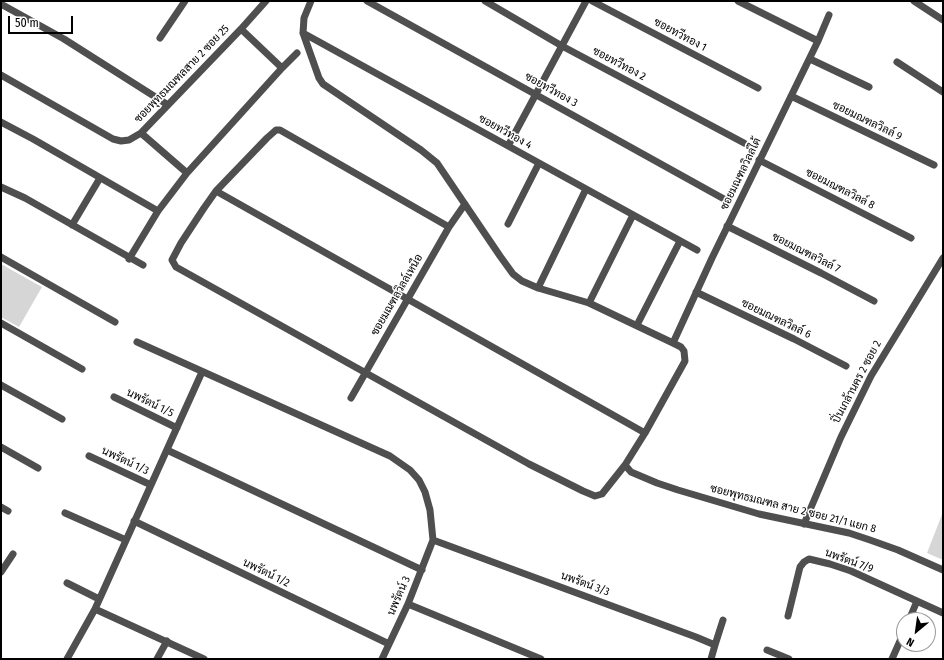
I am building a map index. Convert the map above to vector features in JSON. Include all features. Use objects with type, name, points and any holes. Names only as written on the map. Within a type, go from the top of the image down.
[{"type":"street","points":[[160,38],[185,1]]},
{"type":"street","name":"ซอยพุทธมณฑลสาย 2 ซอย 25","points":[[1,75],[113,139],[121,142],[129,140],[141,133],[266,1]]},
{"type":"street","points":[[311,1],[304,18],[303,33],[319,78],[323,84],[331,91],[437,162],[513,274],[522,281],[538,288],[589,303],[681,347],[684,351],[684,361],[645,433],[625,465],[602,494],[595,496],[590,494],[529,464],[176,267],[172,260],[181,243],[216,191],[273,131],[280,130],[449,227]]},
{"type":"street","name":"ซอยทวีทอง 3","points":[[367,1],[724,199]]},
{"type":"street","name":"ซอยทวีทอง 2","points":[[485,1],[562,46],[744,143]]},
{"type":"street","points":[[508,146],[586,1]]},
{"type":"street","name":"ซอยทวีทอง 1","points":[[592,1],[758,88]]},
{"type":"street","points":[[738,1],[818,42]]},
{"type":"street","points":[[914,1],[943,20]]},
{"type":"street","points":[[1,4],[64,39],[168,105]]},
{"type":"street","name":"ซอยมณฑลวิลล์ใต้","points":[[673,343],[727,226],[810,59],[829,15]]},
{"type":"street","points":[[241,29],[282,68]]},
{"type":"street","name":"ซอยทวีทอง 4","points":[[303,33],[697,250]]},
{"type":"street","points":[[129,258],[158,211],[187,173],[282,68],[298,53]]},
{"type":"street","points":[[810,59],[868,87]]},
{"type":"street","points":[[897,62],[943,92]]},
{"type":"street","name":"ซอยมณฑลวิลล์ 9","points":[[791,96],[934,165]]},
{"type":"street","points":[[1,122],[158,211]]},
{"type":"street","points":[[141,133],[187,173]]},
{"type":"street","name":"ซอยมณฑลวิลล์ 8","points":[[759,160],[911,238]]},
{"type":"street","points":[[508,224],[539,163]]},
{"type":"street","points":[[72,225],[100,178]]},
{"type":"street","points":[[1,187],[25,198],[129,258],[144,265]]},
{"type":"street","points":[[538,288],[586,189]]},
{"type":"street","points":[[216,191],[645,433]]},
{"type":"street","name":"ซอยมณฑลวิลล์เหนือ","points":[[351,398],[449,227],[465,204]]},
{"type":"street","points":[[589,303],[633,215]]},
{"type":"street","name":"ซอยมณฑลวิลล์ 7","points":[[727,226],[874,301]]},
{"type":"street","points":[[637,325],[680,241]]},
{"type":"street","points":[[1,256],[115,322]]},
{"type":"street","name":"ปิ่นเกล้านคร 2 ซอย 2","points":[[804,524],[841,437],[871,376],[943,258]]},
{"type":"street","name":"ซอยมณฑลวิลล์ 6","points":[[696,292],[794,339],[846,366]]},
{"type":"street","points":[[1,323],[82,369]]},
{"type":"street","points":[[137,342],[390,456],[410,470],[419,480],[425,492],[432,519],[434,540]]},
{"type":"street","points":[[67,659],[95,609],[202,372]]},
{"type":"street","points":[[1,385],[62,419]]},
{"type":"street","name":"นพรัตน์ 1/5","points":[[114,397],[177,428]]},
{"type":"street","points":[[1,447],[38,468]]},
{"type":"street","points":[[167,450],[422,570]]},
{"type":"street","name":"นพรัตน์ 1/3","points":[[89,456],[151,485]]},
{"type":"street","name":"ซอยพุทธมณฑล สาย 2 ซอย 21/1 แยก 8","points":[[625,465],[631,472],[657,483],[759,514],[849,533],[898,550],[943,570]]},
{"type":"street","points":[[1,507],[8,511]]},
{"type":"street","points":[[65,513],[126,540]]},
{"type":"street","name":"นพรัตน์ 1/2","points":[[134,521],[389,644]]},
{"type":"street","name":"นพรัตน์ 3","points":[[383,659],[408,604],[434,540]]},
{"type":"street","name":"นพรัตน์ 3/3","points":[[434,540],[689,634],[715,645]]},
{"type":"street","points":[[1,572],[12,554]]},
{"type":"street","name":"นพรัตน์ 7/9","points":[[788,616],[800,567],[809,559],[851,571],[917,601]]},
{"type":"street","points":[[67,583],[99,599]]},
{"type":"street","points":[[912,612],[917,601],[943,613]]},
{"type":"street","points":[[408,604],[541,659]]},
{"type":"street","points":[[95,609],[204,659]]},
{"type":"street","points":[[711,659],[722,620]]},
{"type":"street","points":[[157,659],[167,641]]},
{"type":"street","points":[[767,650],[790,659]]},
{"type":"shaded area","points":[[1,264],[42,287],[19,327],[1,317]]},
{"type":"shaded area","points":[[943,512],[943,560],[927,553]]}]
